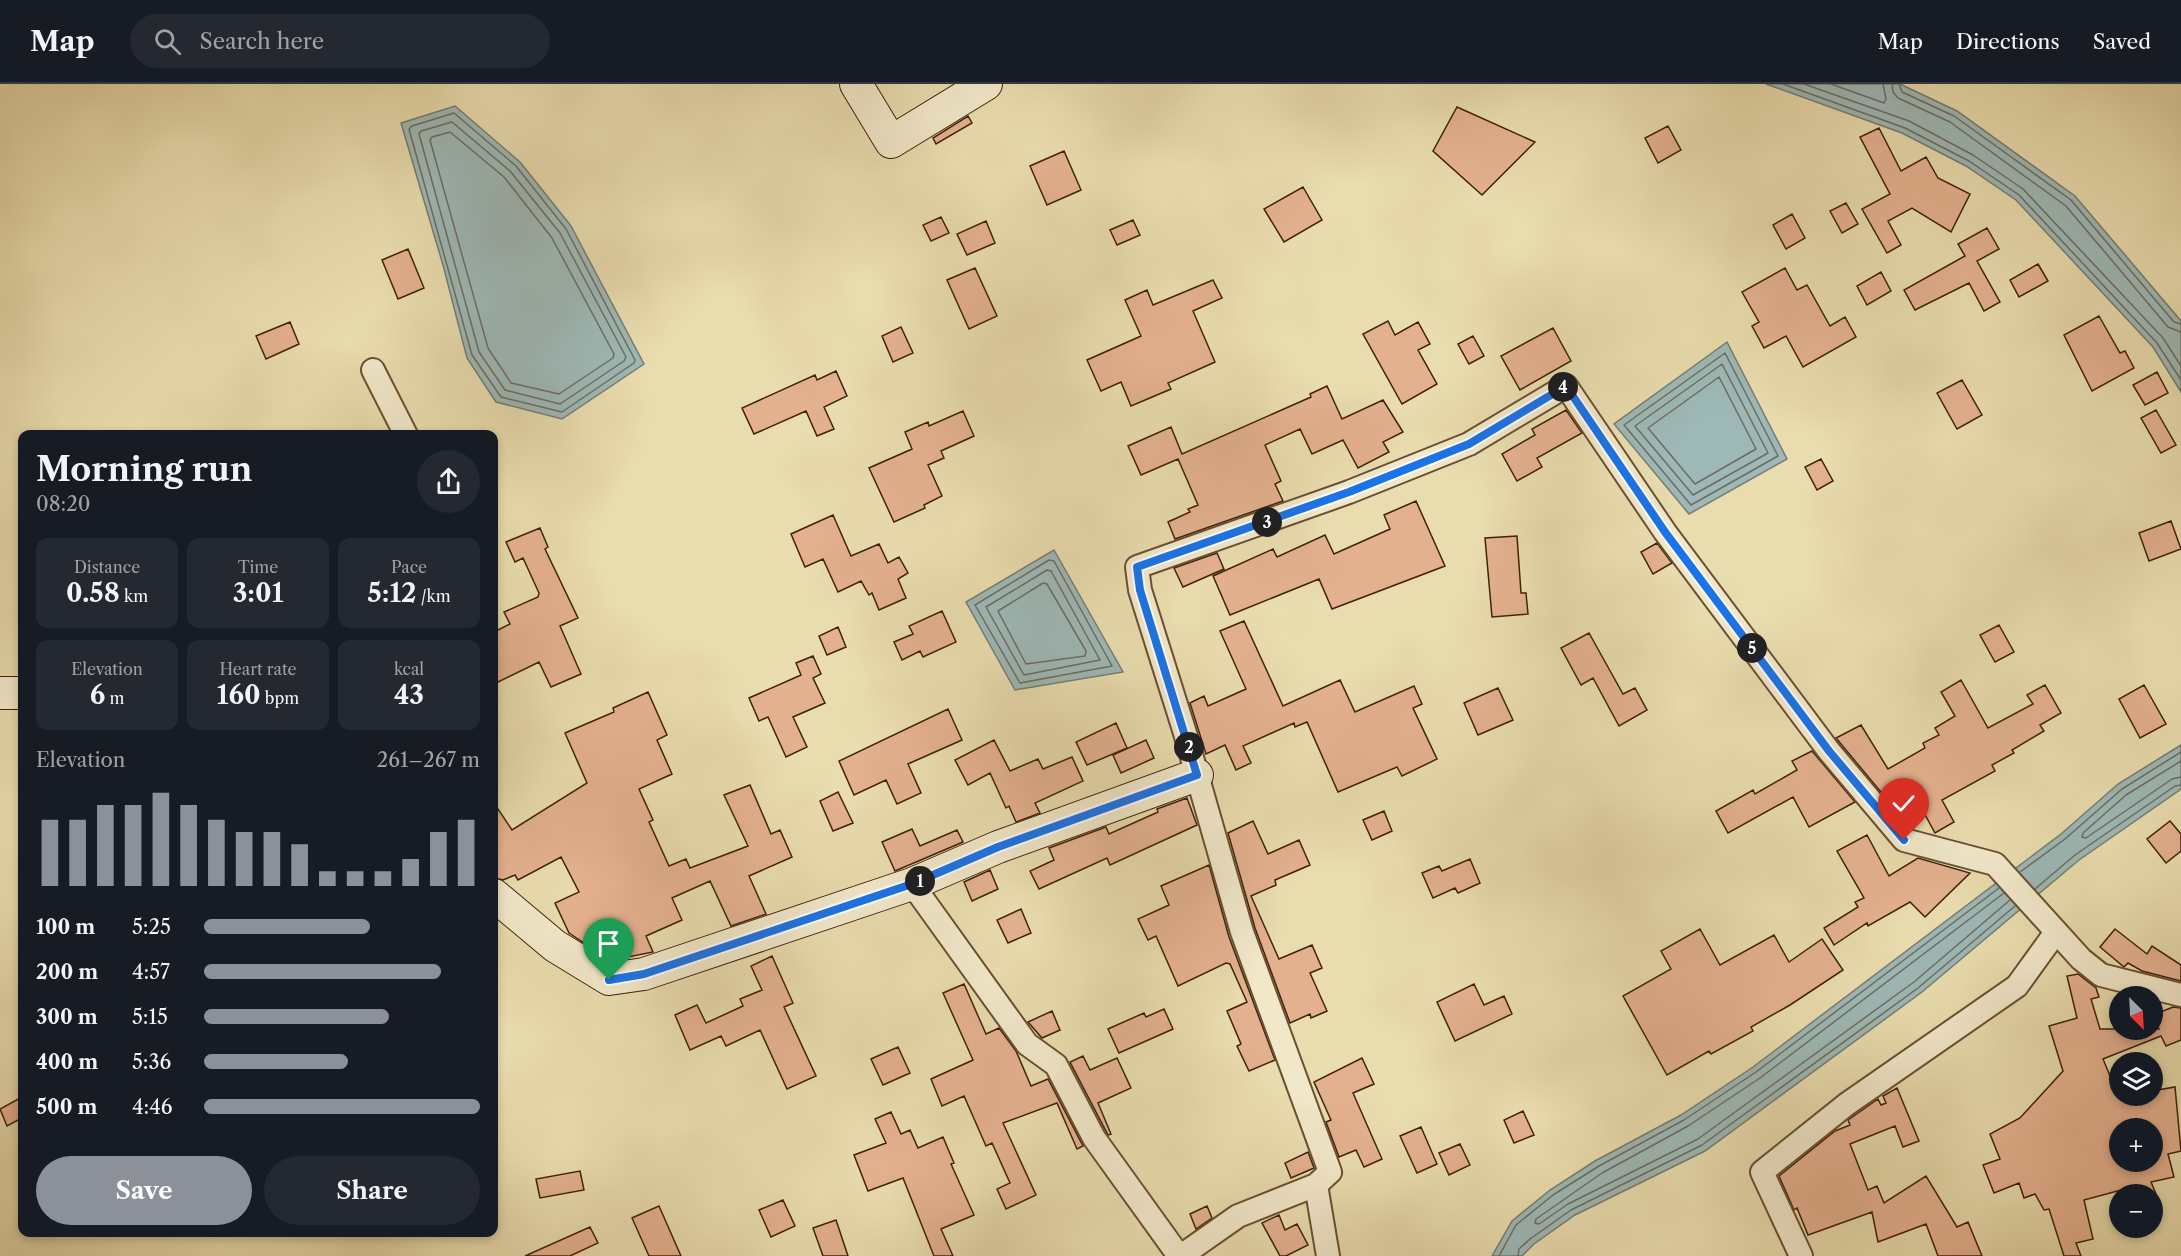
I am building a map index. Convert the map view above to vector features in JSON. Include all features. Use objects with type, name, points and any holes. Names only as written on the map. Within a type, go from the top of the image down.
[{"type":"street","points":[[856,84],[891,141],[986,84]]},
{"type":"street","points":[[373,370],[403,430]]},
{"type":"street","points":[[912,884],[1027,1044],[1056,1065],[1094,1138],[1180,1256],[1238,1216],[1316,1185],[1330,1172],[1242,933],[1197,775],[1140,590],[1137,567],[1349,492],[1469,444],[1566,386],[1665,532],[1829,751],[1904,840],[1995,864],[2056,932],[2101,975],[2181,995]]},
{"type":"street","points":[[0,693],[18,693]]},
{"type":"street","points":[[498,898],[555,946],[609,980],[644,974],[912,884],[998,847],[1197,775]]},
{"type":"street","points":[[1801,1256],[1762,1172],[1847,1104],[2017,986],[2056,932]]},
{"type":"street","points":[[1316,1185],[1328,1256]]},
{"type":"water","points":[[1766,84],[1900,84],[1957,111],[2075,196],[2181,321],[2181,392],[2153,347],[2016,200],[1966,166],[1902,133]]},
{"type":"water","points":[[455,106],[520,162],[571,226],[644,364],[562,419],[496,402],[467,358],[443,265],[401,123]]},
{"type":"water","points":[[1727,342],[1787,459],[1689,514],[1614,424]]},
{"type":"water","points":[[1054,550],[1123,672],[1015,690],[966,602]]},
{"type":"water","points":[[2181,745],[2181,789],[2079,860],[1922,992],[1705,1151],[1575,1215],[1534,1244],[1522,1256],[1492,1256],[1512,1221],[1550,1190],[1595,1161],[1681,1115],[1753,1067],[2061,834],[2118,784]]},
{"type":"building","points":[[1457,107],[1535,142],[1482,195],[1433,151]]},
{"type":"building","points":[[968,116],[972,123],[936,144],[933,138]]},
{"type":"building","points":[[1668,126],[1681,150],[1658,163],[1645,138]]},
{"type":"building","points":[[1879,128],[1901,171],[1926,157],[1938,178],[1970,194],[1951,232],[1912,208],[1888,221],[1901,245],[1887,253],[1862,209],[1890,194],[1860,137]]},
{"type":"building","points":[[1064,151],[1081,190],[1047,205],[1030,166]]},
{"type":"building","points":[[1303,187],[1322,220],[1284,242],[1264,209]]},
{"type":"building","points":[[1846,203],[1858,224],[1842,233],[1830,211]]},
{"type":"building","points":[[1792,214],[1805,238],[1786,249],[1773,225]]},
{"type":"building","points":[[941,217],[949,233],[931,241],[923,225]]},
{"type":"building","points":[[1133,220],[1140,235],[1117,245],[1110,230]]},
{"type":"building","points":[[986,221],[995,243],[967,255],[957,234]]},
{"type":"building","points":[[1987,228],[1999,249],[1977,261],[2000,302],[1984,311],[1969,283],[1915,310],[1904,290],[1965,256],[1958,244]]},
{"type":"building","points":[[408,249],[424,288],[398,299],[382,260]]},
{"type":"building","points":[[2038,264],[2048,281],[2019,297],[2010,280]]},
{"type":"building","points":[[975,268],[997,316],[969,329],[947,280]]},
{"type":"building","points":[[1785,268],[1797,290],[1807,285],[1830,326],[1845,317],[1856,337],[1803,367],[1786,336],[1764,348],[1752,326],[1759,322],[1742,292]]},
{"type":"building","points":[[1881,272],[1891,291],[1867,305],[1857,286]]},
{"type":"building","points":[[1213,280],[1222,298],[1193,311],[1215,362],[1168,383],[1171,389],[1131,406],[1121,382],[1101,391],[1087,360],[1141,336],[1125,300],[1147,290],[1153,305]]},
{"type":"building","points":[[2099,316],[2120,353],[2125,351],[2134,368],[2092,391],[2064,335]]},
{"type":"building","points":[[1388,321],[1395,335],[1418,322],[1430,344],[1418,350],[1437,384],[1402,404],[1363,334]]},
{"type":"building","points":[[290,322],[299,344],[266,359],[256,336]]},
{"type":"building","points":[[901,327],[913,353],[893,362],[882,336]]},
{"type":"building","points":[[1553,328],[1571,361],[1520,390],[1501,356]]},
{"type":"building","points":[[1473,336],[1484,356],[1469,364],[1458,344]]},
{"type":"building","points":[[836,371],[847,396],[824,407],[834,429],[817,436],[806,411],[754,434],[742,408],[815,375],[817,380]]},
{"type":"building","points":[[2157,372],[2168,393],[2145,405],[2133,385]]},
{"type":"building","points":[[1962,380],[1982,415],[1957,429],[1937,393]]},
{"type":"building","points":[[1327,386],[1342,419],[1383,400],[1403,432],[1383,442],[1389,452],[1358,468],[1343,440],[1312,454],[1300,429],[1265,445],[1281,481],[1275,484],[1283,501],[1175,539],[1168,522],[1190,512],[1188,509],[1198,505],[1178,459],[1141,475],[1128,446],[1171,427],[1182,454],[1311,397],[1310,394]]},
{"type":"building","points":[[1566,410],[1582,433],[1537,458],[1542,467],[1517,481],[1502,454],[1535,435],[1532,429]]},
{"type":"building","points":[[2156,410],[2176,445],[2161,453],[2141,418]]},
{"type":"building","points":[[963,411],[974,436],[941,451],[944,458],[928,465],[942,496],[924,505],[925,508],[894,522],[869,468],[912,449],[905,432],[928,422],[929,426]]},
{"type":"building","points":[[1821,459],[1833,481],[1817,490],[1805,467]]},
{"type":"building","points":[[1416,501],[1445,566],[1332,609],[1319,579],[1230,615],[1213,576],[1273,549],[1277,557],[1325,535],[1334,554],[1390,529],[1384,515]]},
{"type":"building","points":[[833,515],[851,556],[879,544],[888,563],[899,557],[908,573],[898,579],[906,598],[879,610],[872,593],[869,595],[861,581],[838,592],[823,559],[805,567],[791,534]]},
{"type":"building","points":[[2171,521],[2181,549],[2149,561],[2139,533]]},
{"type":"building","points":[[540,528],[548,547],[545,549],[578,618],[560,626],[581,674],[551,687],[539,662],[498,682],[498,630],[510,624],[504,612],[538,597],[539,593],[523,558],[515,562],[506,542]]},
{"type":"building","points":[[1517,536],[1521,593],[1526,593],[1528,614],[1492,617],[1485,538]]},
{"type":"building","points":[[1657,543],[1672,563],[1653,574],[1641,552]]},
{"type":"building","points":[[1217,553],[1224,569],[1183,587],[1174,568]]},
{"type":"building","points":[[942,611],[956,642],[923,657],[920,651],[902,660],[894,642],[913,634],[909,626]]},
{"type":"building","points":[[1244,621],[1283,706],[1340,680],[1355,712],[1414,686],[1422,704],[1413,708],[1437,759],[1402,776],[1397,767],[1338,792],[1307,722],[1295,727],[1294,723],[1243,746],[1251,763],[1236,770],[1225,745],[1206,754],[1190,703],[1204,696],[1208,706],[1246,689],[1220,631]]},
{"type":"building","points":[[1999,625],[2014,652],[1995,662],[1980,635]]},
{"type":"building","points":[[838,627],[846,647],[827,655],[819,636]]},
{"type":"building","points":[[1589,633],[1623,694],[1635,688],[1647,710],[1619,726],[1593,678],[1581,685],[1561,648]]},
{"type":"building","points":[[813,656],[821,674],[813,678],[825,703],[793,717],[807,747],[786,757],[768,717],[759,721],[749,698],[801,675],[796,663]]},
{"type":"building","points":[[1961,680],[1988,728],[2033,704],[2027,695],[2045,685],[2061,713],[2040,725],[2044,731],[2012,750],[2014,753],[1992,765],[1995,771],[1942,800],[1954,822],[1935,833],[1923,811],[1905,821],[1836,738],[1861,725],[1888,769],[1925,748],[1923,743],[1939,735],[1935,728],[1955,716],[1941,692]]},
{"type":"building","points":[[2144,685],[2166,724],[2140,738],[2119,699]]},
{"type":"building","points":[[1498,688],[1513,720],[1478,735],[1464,703]]},
{"type":"building","points":[[648,692],[667,735],[657,740],[672,774],[639,789],[653,820],[649,822],[669,866],[686,859],[690,868],[748,846],[724,795],[750,785],[771,834],[780,830],[792,857],[749,876],[766,914],[731,926],[710,881],[672,898],[682,920],[646,936],[653,952],[613,960],[603,938],[587,945],[569,933],[555,903],[579,892],[561,857],[518,880],[515,875],[503,880],[498,879],[498,809],[512,830],[587,783],[565,733],[614,712],[613,708]]},
{"type":"building","points":[[948,709],[962,740],[908,764],[921,793],[897,804],[886,780],[854,795],[839,761]]},
{"type":"building","points":[[1116,723],[1127,748],[1087,765],[1076,742]]},
{"type":"building","points":[[994,740],[1010,771],[1038,759],[1043,769],[1072,757],[1083,781],[1035,803],[1040,813],[1016,822],[1009,806],[1006,808],[990,773],[968,785],[955,760]]},
{"type":"building","points":[[1146,740],[1154,758],[1121,773],[1113,755]]},
{"type":"building","points":[[1812,751],[1855,802],[1809,827],[1793,797],[1728,833],[1716,811],[1753,790],[1755,794],[1797,770],[1792,761]]},
{"type":"building","points":[[838,792],[853,823],[833,831],[820,801]]},
{"type":"building","points":[[1187,798],[1197,825],[1110,865],[1107,858],[1039,889],[1030,871],[1054,860],[1049,848],[1106,827],[1109,834],[1158,812],[1157,809]]},
{"type":"building","points":[[1384,811],[1392,831],[1372,840],[1363,820]]},
{"type":"building","points":[[1253,821],[1268,854],[1299,840],[1310,865],[1275,880],[1276,885],[1251,896],[1279,959],[1312,945],[1322,968],[1310,973],[1327,1011],[1311,1018],[1310,1014],[1290,1023],[1255,928],[1228,833]]},
{"type":"building","points":[[2170,821],[2181,834],[2181,851],[2166,863],[2147,839]]},
{"type":"building","points":[[912,829],[920,846],[957,830],[963,842],[895,871],[882,842]]},
{"type":"building","points":[[1867,835],[1889,876],[1918,858],[1970,873],[1925,917],[1910,902],[1868,926],[1867,923],[1834,945],[1824,928],[1858,907],[1855,902],[1864,898],[1837,851]]},
{"type":"building","points":[[1470,859],[1480,883],[1458,893],[1455,888],[1433,898],[1422,873],[1439,866],[1442,871]]},
{"type":"building","points":[[1209,865],[1229,937],[1275,1060],[1249,1071],[1237,1046],[1241,1044],[1227,1011],[1247,1002],[1230,964],[1226,963],[1178,986],[1156,936],[1148,940],[1138,919],[1169,905],[1161,886]]},
{"type":"building","points":[[990,870],[998,889],[972,901],[964,882]]},
{"type":"building","points":[[1021,909],[1031,933],[1008,943],[997,920]]},
{"type":"building","points":[[1700,929],[1720,965],[1774,935],[1789,962],[1822,939],[1843,970],[1790,1005],[1751,1027],[1753,1031],[1711,1054],[1709,1051],[1667,1075],[1623,996],[1671,969],[1661,951]]},
{"type":"building","points":[[2115,929],[2147,954],[2152,946],[2181,965],[2181,981],[2142,971],[2128,963],[2124,967],[2100,947]]},
{"type":"building","points":[[772,956],[793,1003],[784,1007],[816,1076],[787,1089],[760,1030],[726,1046],[721,1036],[690,1050],[675,1015],[697,1005],[706,1023],[743,1006],[740,999],[762,990],[751,966]]},
{"type":"building","points":[[2078,974],[2096,988],[2099,997],[2091,999],[2100,1029],[2109,1029],[2109,1040],[2151,1040],[2121,1052],[2109,1052],[2109,1057],[2103,1059],[2109,1073],[2109,1106],[2163,1106],[2163,1089],[2175,1087],[2181,1151],[2168,1154],[2174,1177],[2151,1182],[2152,1184],[2109,1184],[2109,1193],[2084,1200],[2093,1239],[2076,1243],[2081,1256],[2064,1256],[2049,1209],[2044,1210],[2035,1194],[2024,1198],[2019,1183],[1994,1193],[1983,1165],[2000,1159],[1990,1134],[2020,1118],[2063,1071],[2049,1026],[2077,1018],[2067,976]]},
{"type":"building","points":[[964,984],[986,1034],[999,1028],[1016,1051],[1031,1086],[1048,1079],[1083,1146],[1077,1149],[1057,1103],[1003,1123],[1036,1195],[1006,1209],[997,1189],[1010,1183],[992,1143],[986,1146],[964,1096],[942,1106],[931,1079],[973,1060],[943,993]]},
{"type":"building","points":[[1474,984],[1484,1005],[1504,996],[1512,1014],[1455,1041],[1437,1002]]},
{"type":"building","points":[[2173,1007],[2181,1008],[2181,1040],[2166,1046],[2163,1040],[2163,1011]]},
{"type":"building","points":[[1164,1009],[1173,1029],[1119,1053],[1108,1029],[1144,1013],[1146,1017]]},
{"type":"building","points":[[1052,1011],[1060,1030],[1042,1038],[1028,1022]]},
{"type":"building","points":[[898,1047],[910,1073],[883,1085],[871,1059]]},
{"type":"building","points":[[1083,1056],[1090,1070],[1117,1058],[1131,1088],[1098,1103],[1111,1134],[1108,1135],[1070,1062]]},
{"type":"building","points":[[1362,1058],[1374,1084],[1353,1093],[1382,1159],[1364,1167],[1356,1150],[1339,1157],[1326,1122],[1331,1120],[1314,1082]]},
{"type":"building","points":[[1897,1088],[1919,1141],[1903,1147],[1895,1126],[1850,1144],[1868,1190],[1877,1186],[1884,1203],[1926,1176],[1957,1227],[1968,1222],[1982,1256],[1938,1256],[1926,1224],[1878,1242],[1872,1212],[1808,1235],[1797,1208],[1794,1210],[1779,1176],[1835,1131],[1850,1125],[1848,1120],[1878,1099],[1881,1105],[1886,1103],[1883,1096]]},
{"type":"building","points":[[18,1099],[18,1120],[7,1126],[0,1109]]},
{"type":"building","points":[[1523,1111],[1534,1135],[1514,1143],[1504,1120]]},
{"type":"building","points":[[891,1112],[901,1134],[910,1130],[918,1148],[943,1137],[954,1163],[951,1164],[974,1215],[941,1229],[953,1256],[934,1256],[903,1178],[868,1191],[854,1155],[886,1143],[875,1119]]},
{"type":"building","points":[[1421,1127],[1437,1164],[1417,1173],[1400,1136]]},
{"type":"building","points":[[1460,1144],[1470,1165],[1449,1175],[1439,1153]]},
{"type":"building","points":[[1308,1152],[1314,1168],[1291,1178],[1285,1163]]},
{"type":"building","points":[[580,1171],[584,1190],[540,1198],[536,1179]]},
{"type":"building","points":[[783,1200],[795,1226],[771,1237],[759,1210]]},
{"type":"building","points":[[659,1206],[681,1256],[649,1256],[632,1218]]},
{"type":"building","points":[[1207,1206],[1212,1218],[1196,1229],[1190,1214]]},
{"type":"building","points":[[1279,1215],[1285,1230],[1297,1224],[1308,1245],[1286,1256],[1280,1256],[1262,1223]]},
{"type":"building","points":[[836,1220],[848,1256],[823,1256],[813,1228]]},
{"type":"building","points":[[590,1227],[598,1243],[570,1256],[525,1256]]},
{"type":"route","points":[[609,980],[644,974],[912,884],[998,847],[1197,775],[1140,590],[1137,567],[1349,492],[1469,444],[1566,386],[1665,532],[1829,751],[1904,840]]}]
